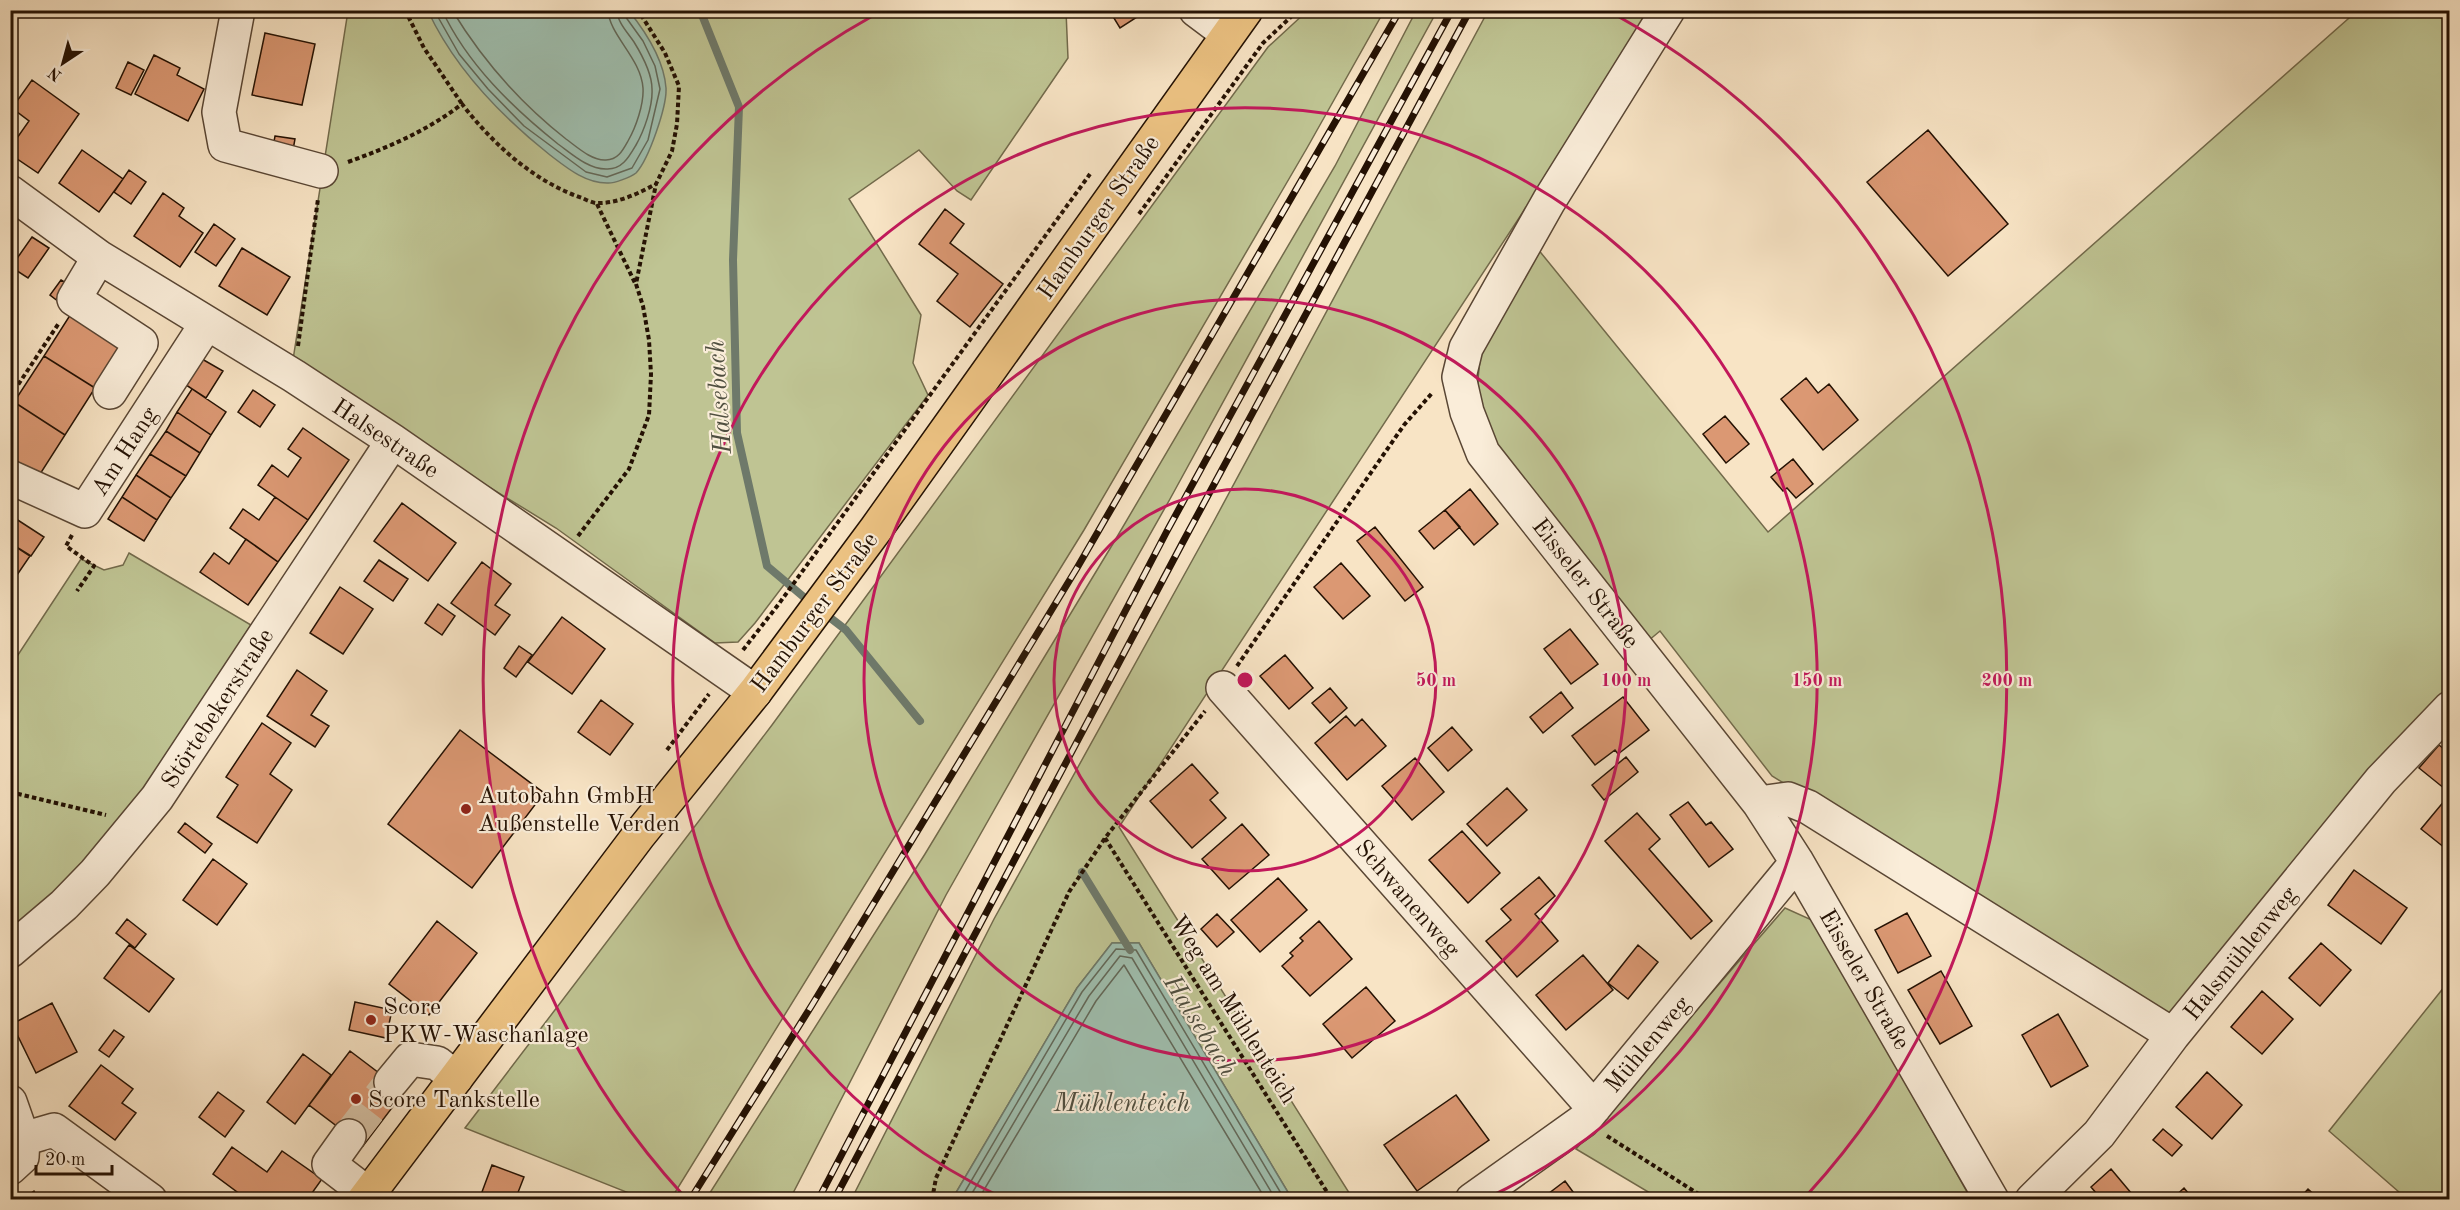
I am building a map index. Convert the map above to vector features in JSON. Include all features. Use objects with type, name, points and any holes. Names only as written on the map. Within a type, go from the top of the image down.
[{"type":"main road","name":"Hamburger Straße","points":[[366,1197],[639,835],[755,692],[805,625],[1237,22]]},
{"type":"street","points":[[238,10],[219,112],[225,145],[321,171]]},
{"type":"street","points":[[1196,10],[1237,22]]},
{"type":"street","name":"Eisseler Straße","points":[[1668,10],[1549,201],[1466,348],[1459,376],[1467,412],[1484,453],[1759,803],[1797,862],[1992,1200]]},
{"type":"street","name":"Halsestraße","points":[[10,192],[99,257],[294,376],[393,441],[755,692]]},
{"type":"street","points":[[99,257],[74,299],[141,343],[110,392]]},
{"type":"street","name":"Am Hang","points":[[10,477],[85,511],[207,324]]},
{"type":"street","name":"Störtebekerstraße","points":[[10,951],[64,905],[142,819],[393,441]]},
{"type":"street","name":"Schwanenweg","points":[[1223,688],[1588,1115]]},
{"type":"street","name":"Halsmühlenweg","points":[[2032,1200],[2099,1134],[2173,1035],[2382,780],[2450,708]]},
{"type":"street","points":[[1759,803],[1788,799],[1808,807],[2173,1035]]},
{"type":"street","name":"Mühlenweg","points":[[1472,1200],[1588,1115],[1797,862]]},
{"type":"street","points":[[391,1082],[410,1059],[437,1063],[456,1078]]},
{"type":"street","points":[[10,1102],[23,1139],[21,1157],[10,1168]]},
{"type":"street","points":[[23,1139],[54,1130],[150,1200]]},
{"type":"street","points":[[349,1136],[329,1164],[366,1197]]},
{"type":"path","points":[[405,10],[424,48],[462,104],[500,147],[540,177],[597,204],[638,194],[656,184]]},
{"type":"path","points":[[636,284],[656,184],[672,151],[677,124],[679,86],[665,53],[638,10]]},
{"type":"path","points":[[294,376],[321,171],[390,147],[438,123],[462,104]]},
{"type":"path","points":[[740,652],[778,606],[1097,165]]},
{"type":"path","points":[[562,558],[629,469],[649,415],[651,374],[649,340],[643,306],[636,284],[597,204]]},
{"type":"path","points":[[10,397],[74,299]]},
{"type":"path","points":[[932,1200],[936,1178],[1069,892],[1105,838],[1223,688],[1404,425],[1437,387],[1459,376]]},
{"type":"path","points":[[77,591],[94,566],[66,546],[85,511]]},
{"type":"path","points":[[10,792],[101,814],[142,819]]},
{"type":"path","name":"Weg am Mühlenteich","points":[[1105,838],[1332,1200]]},
{"type":"path","points":[[1588,1115],[1708,1200]]},
{"type":"green space","points":[[348,11],[1066,11],[1068,58],[971,200],[957,191],[919,150],[849,199],[921,315],[913,363],[928,395],[755,623],[738,642],[715,643],[556,528],[292,366]]},
{"type":"green space","points":[[1304,11],[1384,11],[1307,148],[1084,530],[671,1199],[625,1199],[629,1193],[465,1128],[772,725],[1268,47],[1306,12]]},
{"type":"green space","points":[[1416,11],[1437,11],[1170,499],[946,895],[790,1199],[706,1199],[925,854],[1114,542],[1335,166]]},
{"type":"green space","points":[[1488,11],[1655,11],[1119,827],[1353,1199],[1292,1199],[1139,943],[1112,943],[1077,988],[954,1199],[851,1200],[994,919],[1214,521]]},
{"type":"green space","points":[[2357,11],[2449,11],[2449,688],[2171,1016],[1772,776],[1660,631],[1648,641],[1494,446],[1479,402],[1478,379],[1481,349],[1537,248],[1768,532]]},
{"type":"green space","points":[[129,553],[251,625],[172,748],[114,829],[82,866],[10,931],[10,667],[81,559],[104,570],[123,565]]},
{"type":"green space","points":[[1785,908],[1814,921],[1971,1199],[1660,1199],[1576,1149]]},
{"type":"green space","points":[[2449,981],[2449,1199],[2407,1199],[2329,1131]]},
{"type":"water","points":[[428,11],[629,11],[658,57],[666,88],[664,107],[656,132],[636,173],[610,183],[599,182],[577,174],[550,155],[497,108],[481,90],[452,52]]},
{"type":"water","name":"Mühlenteich","points":[[1112,943],[1139,943],[1292,1199],[954,1199],[1077,988]]},
{"type":"building","points":[[288,10],[319,10],[319,17]]},
{"type":"building","points":[[1109,10],[1148,10],[1120,28]]},
{"type":"building","points":[[265,33],[315,44],[302,105],[252,95]]},
{"type":"building","points":[[154,55],[180,68],[177,75],[204,89],[188,121],[135,94]]},
{"type":"building","points":[[128,62],[144,70],[131,95],[116,88]]},
{"type":"building","points":[[32,80],[79,114],[38,173],[10,154],[10,148],[29,121],[12,108]]},
{"type":"building","points":[[1928,130],[2008,224],[1948,276],[1867,182]]},
{"type":"building","points":[[275,136],[295,139],[293,150],[273,147]]},
{"type":"building","points":[[82,150],[123,179],[99,212],[59,183]]},
{"type":"building","points":[[129,170],[146,182],[131,204],[114,192]]},
{"type":"building","points":[[163,193],[184,208],[179,216],[203,233],[180,267],[134,236]]},
{"type":"building","points":[[945,209],[964,224],[950,243],[1003,284],[970,327],[937,301],[958,274],[919,244]]},
{"type":"building","points":[[214,224],[235,239],[216,266],[195,252]]},
{"type":"building","points":[[32,237],[49,248],[28,278],[11,267]]},
{"type":"building","points":[[242,248],[290,277],[267,315],[219,286]]},
{"type":"building","points":[[61,280],[71,286],[59,302],[50,295]]},
{"type":"building","points":[[74,309],[125,341],[95,388],[44,356]]},
{"type":"building","points":[[44,356],[95,388],[65,435],[14,402]]},
{"type":"building","points":[[202,359],[223,371],[206,398],[186,385]]},
{"type":"building","points":[[1806,378],[1818,393],[1829,384],[1858,420],[1823,450],[1781,399]]},
{"type":"building","points":[[192,389],[226,412],[211,435],[177,412]]},
{"type":"building","points":[[253,390],[275,405],[260,427],[238,412]]},
{"type":"building","points":[[14,402],[65,435],[35,482],[10,466],[10,409]]},
{"type":"building","points":[[177,412],[211,435],[200,453],[166,431]]},
{"type":"building","points":[[1725,416],[1749,444],[1726,463],[1703,434]]},
{"type":"building","points":[[303,428],[349,460],[308,520],[258,485],[272,465],[288,477],[301,458],[288,449]]},
{"type":"building","points":[[166,431],[200,453],[186,476],[150,454]]},
{"type":"building","points":[[150,454],[186,476],[171,498],[136,475]]},
{"type":"building","points":[[1793,459],[1813,484],[1796,498],[1787,488],[1783,491],[1771,477]]},
{"type":"building","points":[[136,475],[171,498],[157,520],[122,497]]},
{"type":"building","points":[[1470,489],[1498,524],[1474,545],[1445,510]]},
{"type":"building","points":[[122,497],[157,520],[144,541],[108,519]]},
{"type":"building","points":[[275,497],[308,520],[278,562],[230,528],[243,509],[259,520]]},
{"type":"building","points":[[402,503],[456,543],[428,581],[374,541]]},
{"type":"building","points":[[1445,510],[1460,527],[1434,549],[1419,531]]},
{"type":"building","points":[[10,515],[44,537],[31,556],[10,543]]},
{"type":"building","points":[[1375,527],[1423,587],[1405,601],[1357,541]]},
{"type":"building","points":[[246,539],[278,562],[248,605],[200,572],[214,553],[229,564]]},
{"type":"building","points":[[10,543],[30,556],[17,575],[10,571]]},
{"type":"building","points":[[379,560],[408,579],[393,601],[364,581]]},
{"type":"building","points":[[482,562],[511,584],[495,605],[510,615],[495,635],[451,603]]},
{"type":"building","points":[[1341,563],[1370,596],[1343,619],[1314,587]]},
{"type":"building","points":[[340,587],[373,609],[343,654],[310,633]]},
{"type":"building","points":[[438,604],[455,616],[442,635],[425,623]]},
{"type":"building","points":[[562,617],[605,649],[572,694],[528,662]]},
{"type":"building","points":[[1570,629],[1598,664],[1571,684],[1544,649]]},
{"type":"building","points":[[519,646],[532,655],[516,677],[504,668]]},
{"type":"building","points":[[1285,655],[1313,688],[1289,709],[1260,676]]},
{"type":"building","points":[[297,670],[327,691],[311,715],[329,726],[315,747],[267,716]]},
{"type":"building","points":[[1330,688],[1347,708],[1330,723],[1312,703]]},
{"type":"building","points":[[1561,692],[1573,708],[1543,733],[1530,717]]},
{"type":"building","points":[[1623,697],[1649,730],[1618,754],[1615,750],[1595,765],[1572,736]]},
{"type":"building","points":[[601,700],[633,724],[610,755],[578,732]]},
{"type":"building","points":[[1346,716],[1355,726],[1362,719],[1386,746],[1347,780],[1315,743]]},
{"type":"building","points":[[262,723],[291,743],[270,774],[292,790],[257,843],[217,817],[238,785],[226,777]]},
{"type":"building","points":[[1452,727],[1472,750],[1448,771],[1428,748]]},
{"type":"building","name":"Autobahn GmbH Außenstelle Verden","points":[[460,730],[544,793],[472,888],[388,824]]},
{"type":"building","points":[[2439,745],[2450,754],[2450,793],[2419,768]]},
{"type":"building","points":[[1626,757],[1638,772],[1604,800],[1592,785]]},
{"type":"building","points":[[1415,758],[1444,792],[1412,820],[1382,786]]},
{"type":"building","points":[[1192,764],[1218,793],[1210,800],[1226,818],[1192,848],[1150,801]]},
{"type":"building","points":[[1507,788],[1527,810],[1487,846],[1467,824]]},
{"type":"building","points":[[2450,794],[2450,852],[2421,829]]},
{"type":"building","points":[[1688,802],[1706,825],[1711,822],[1733,849],[1709,867],[1670,815]]},
{"type":"building","points":[[1637,813],[1660,839],[1649,849],[1712,921],[1691,939],[1605,841]]},
{"type":"building","points":[[185,823],[212,844],[205,853],[178,832]]},
{"type":"building","points":[[1242,824],[1269,855],[1229,889],[1202,859]]},
{"type":"building","points":[[1462,831],[1500,873],[1468,903],[1429,860]]},
{"type":"building","points":[[213,859],[247,884],[217,925],[183,900]]},
{"type":"building","points":[[2354,870],[2407,908],[2381,944],[2328,905]]},
{"type":"building","points":[[1539,877],[1555,896],[1535,914],[1558,941],[1517,977],[1486,941],[1511,920],[1501,909]]},
{"type":"building","points":[[1278,878],[1307,910],[1260,952],[1231,920]]},
{"type":"building","points":[[1907,913],[1931,956],[1898,973],[1875,930]]},
{"type":"building","points":[[1217,914],[1234,932],[1217,947],[1201,929]]},
{"type":"building","points":[[127,919],[146,934],[135,948],[116,933]]},
{"type":"building","points":[[437,921],[477,953],[429,1015],[389,984]]},
{"type":"building","points":[[1319,921],[1352,959],[1310,996],[1282,966],[1293,956],[1290,953],[1303,941],[1300,938]]},
{"type":"building","points":[[2321,943],[2351,970],[2320,1006],[2289,978]]},
{"type":"building","points":[[129,945],[174,979],[149,1012],[104,978]]},
{"type":"building","points":[[1638,945],[1658,962],[1628,999],[1608,983]]},
{"type":"building","points":[[1583,955],[1613,990],[1566,1030],[1536,995]]},
{"type":"building","points":[[1941,971],[1972,1026],[1940,1044],[1908,990]]},
{"type":"building","points":[[1366,987],[1395,1021],[1352,1058],[1323,1024]]},
{"type":"building","points":[[2262,991],[2293,1019],[2262,1054],[2231,1027]]},
{"type":"building","name":"Score PKW-Waschanlage","points":[[355,1002],[392,1010],[386,1038],[349,1030]]},
{"type":"building","points":[[52,1003],[77,1052],[36,1073],[12,1024]]},
{"type":"building","points":[[2058,1014],[2088,1066],[2051,1087],[2022,1035]]},
{"type":"building","points":[[114,1030],[124,1037],[109,1057],[99,1050]]},
{"type":"building","name":"Score Tankstelle","points":[[350,1051],[404,1092],[363,1146],[309,1105]]},
{"type":"building","points":[[303,1054],[331,1075],[295,1124],[267,1102]]},
{"type":"building","points":[[101,1065],[133,1089],[122,1103],[136,1113],[115,1140],[69,1106]]},
{"type":"building","points":[[2207,1072],[2242,1105],[2212,1139],[2176,1107]]},
{"type":"building","points":[[218,1092],[244,1111],[225,1137],[199,1117]]},
{"type":"building","points":[[1456,1095],[1489,1140],[1417,1191],[1384,1145]]},
{"type":"building","points":[[2163,1129],[2182,1145],[2172,1156],[2153,1140]]},
{"type":"building","points":[[232,1147],[267,1172],[282,1151],[322,1179],[307,1200],[248,1200],[213,1174]]},
{"type":"building","points":[[492,1165],[524,1177],[517,1195],[530,1200],[479,1200]]},
{"type":"building","points":[[2111,1169],[2137,1200],[2102,1200],[2091,1187]]},
{"type":"building","points":[[1565,1181],[1579,1200],[1540,1200]]},
{"type":"building","points":[[2184,1188],[2194,1200],[2171,1200]]},
{"type":"building","points":[[2308,1189],[2320,1200],[2298,1200]]},
{"type":"building","points":[[34,1191],[39,1200],[21,1200]]},
{"type":"waterway","name":"Halsebach","points":[[700,10],[739,107],[733,260],[737,433],[767,566],[812,604]]},
{"type":"waterway","name":"Halsebach","points":[[824,613],[846,630],[920,721]]},
{"type":"waterway","name":"Halsebach","points":[[1082,872],[1130,950]]},
{"type":"tunnel","points":[[349,1136],[391,1082]]},
{"type":"railway","points":[[690,1200],[812,1005],[1077,568],[1400,10]]},
{"type":"railway","points":[[818,1200],[1167,531],[1452,10]]},
{"type":"railway","points":[[834,1200],[1184,540],[1470,10]]},
{"type":"place","name":"Autobahn GmbH Außenstelle Verden","points":[[466,809]]},
{"type":"place","name":"Score PKW-Waschanlage","points":[[371,1020]]},
{"type":"place","name":"Score Tankstelle","points":[[356,1099]]}]
